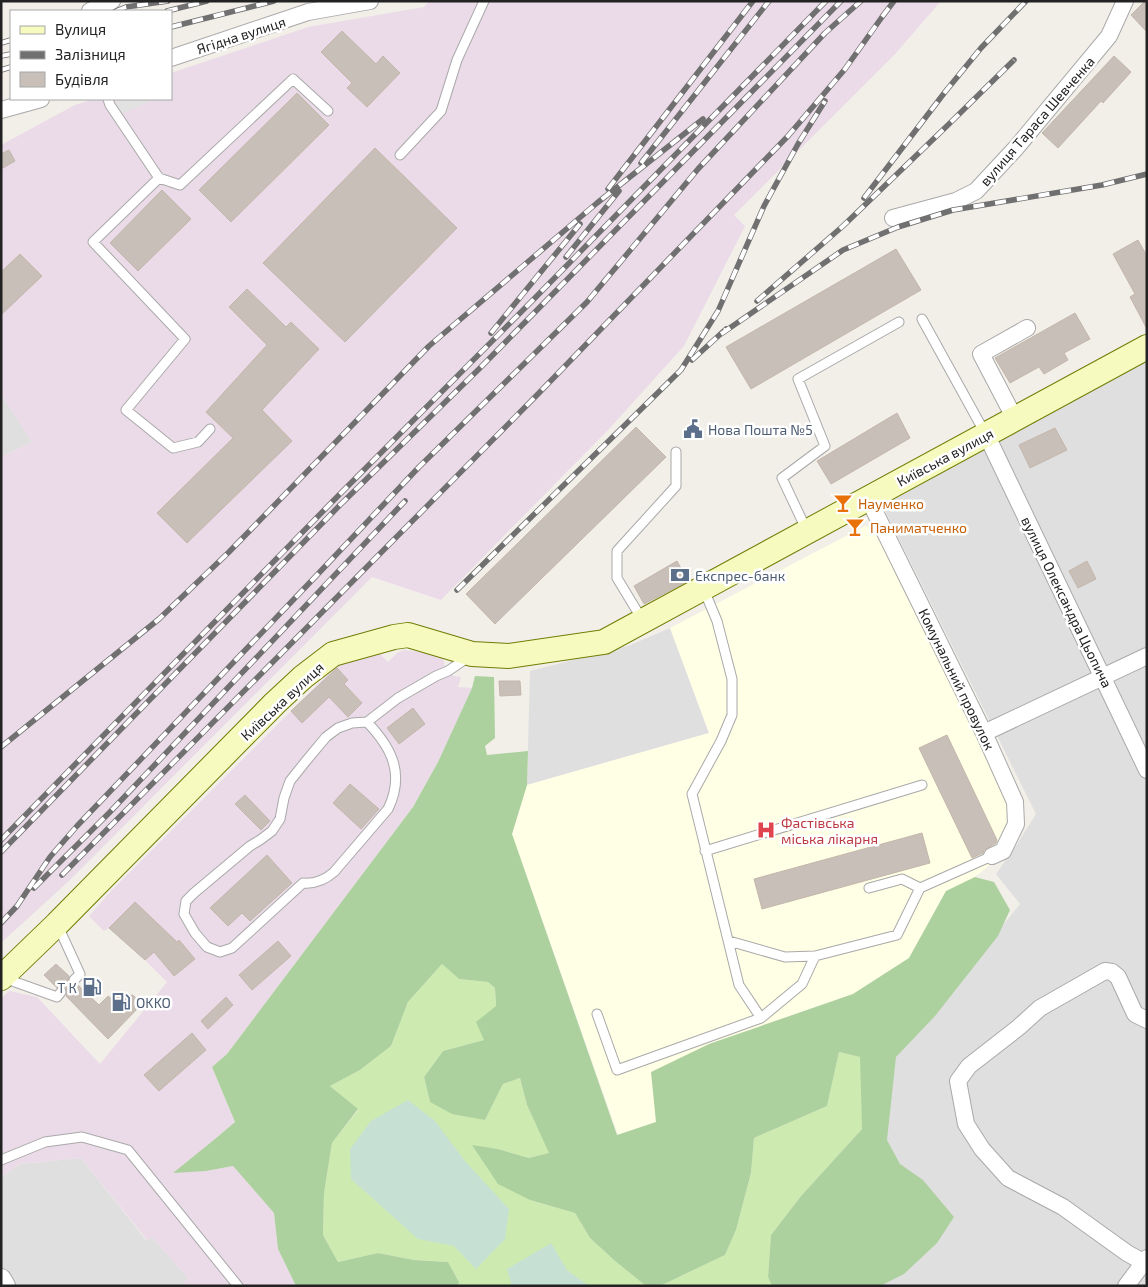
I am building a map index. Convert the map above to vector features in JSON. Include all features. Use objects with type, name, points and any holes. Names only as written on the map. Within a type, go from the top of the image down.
[{"type":"main road","name":"Київська вулиця","points":[[2,978],[275,703],[302,677],[333,654],[408,635],[472,654],[509,656],[604,642],[1147,347]]},
{"type":"street","points":[[92,10],[112,1]]},
{"type":"street","name":"Ягідна вулиця","points":[[172,58],[308,12],[370,1]]},
{"type":"street","name":"вулиця Тараса Шевченка","points":[[893,218],[956,201],[976,191],[1016,148],[1109,36],[1125,1]]},
{"type":"street","points":[[1,110],[37,100]]},
{"type":"street","points":[[1015,419],[981,354],[1027,328]]},
{"type":"street","name":"вулиця Олександра Цьопича","points":[[986,434],[1147,770]]},
{"type":"street","name":"Комунальний провулок","points":[[868,498],[984,733],[1015,802],[1016,824],[1003,851],[992,856]]},
{"type":"street","points":[[984,733],[1147,656]]},
{"type":"street","points":[[1126,1286],[1145,1260],[1127,1253],[1063,1207],[1008,1178],[982,1149],[966,1124],[958,1081],[969,1066],[1040,1008],[1105,971],[1112,972],[1118,977],[1135,1014],[1147,1020]]},
{"type":"street","points":[[1,1278],[5,1286]]},
{"type":"lane","points":[[400,156],[441,111],[457,60],[484,1]]},
{"type":"lane","points":[[108,100],[159,178],[180,185],[293,78],[328,111]]},
{"type":"lane","points":[[159,178],[93,242],[185,339],[126,410],[173,448],[198,442],[210,429]]},
{"type":"lane","points":[[922,319],[986,434]]},
{"type":"lane","points":[[807,532],[782,478],[825,446],[798,379],[899,322]]},
{"type":"lane","points":[[643,621],[617,578],[618,551],[676,486],[676,452]]},
{"type":"lane","points":[[703,588],[717,621],[732,679],[732,715],[721,741],[692,794],[739,986],[761,1018]]},
{"type":"lane","points":[[367,722],[380,736],[394,761],[396,786],[393,800],[388,809],[334,872],[326,878],[311,884],[303,883],[232,948],[220,952],[208,947],[195,933],[184,914],[186,901],[250,846],[272,831],[280,819],[290,781],[326,737],[338,728],[352,723],[367,722],[398,698],[448,671],[472,654]]},
{"type":"lane","points":[[706,850],[922,785]]},
{"type":"lane","points":[[729,941],[785,957],[815,956],[897,935],[920,888],[992,856]]},
{"type":"lane","points":[[869,888],[902,879],[920,888]]},
{"type":"lane","points":[[57,924],[80,974],[74,980]]},
{"type":"lane","points":[[597,1014],[617,1070],[761,1018],[802,984],[815,956]]},
{"type":"lane","points":[[2,978],[57,996],[61,992]]},
{"type":"lane","points":[[1,1160],[45,1142],[82,1137],[128,1150],[238,1286]]},
{"type":"shaded area","points":[[429,1],[941,1],[896,53],[734,215],[745,226],[684,346],[609,429],[441,600],[372,577],[70,880],[1,943],[1,457],[32,442],[1,394],[1,145],[75,105],[91,100],[172,100],[172,73],[308,27],[424,7]]},
{"type":"shaded area","points":[[115,100],[153,100],[122,114]]},
{"type":"shaded area","points":[[1147,357],[1147,1286],[808,1286],[880,1124],[896,1057],[1020,904],[996,874],[1036,814],[881,503]]},
{"type":"shaded area","points":[[1,394],[32,442],[1,457]]},
{"type":"shaded area","name":"Фастівська міська лікарня","points":[[865,526],[879,530],[1021,827],[1003,854],[975,877],[946,891],[909,958],[853,994],[709,1044],[656,1122],[618,1135],[512,834],[527,785],[709,733],[670,628]]},
{"type":"shaded area","points":[[670,628],[709,733],[527,785],[530,671],[628,646]]},
{"type":"shaded area","points":[[404,650],[435,654],[443,657],[445,668],[453,676],[461,677],[458,687],[472,688],[438,762],[413,807],[227,1054],[212,1067],[235,1122],[215,1139],[206,1171],[233,1166],[274,1213],[278,1249],[296,1286],[181,1286],[188,1278],[152,1237],[147,1240],[81,1158],[20,1164],[1,1177],[1,999],[9,991],[37,997],[100,1064],[167,982],[109,928],[104,931],[89,916],[112,890],[336,666],[378,652],[388,662],[397,653]]},
{"type":"shaded area","points":[[408,1100],[435,1121],[465,1161],[509,1209],[505,1239],[476,1269],[454,1246],[418,1239],[351,1179],[350,1149],[371,1121]]},
{"type":"shaded area","points":[[81,1158],[146,1240],[152,1237],[189,1279],[181,1286],[1,1286],[1,1177],[20,1164]]},
{"type":"shaded area","points":[[551,1243],[567,1270],[589,1286],[512,1286],[507,1269]]},
{"type":"green space","points":[[475,676],[494,677],[495,738],[485,746],[487,755],[528,751],[527,785],[512,834],[617,1135],[656,1122],[651,1072],[709,1044],[853,994],[909,958],[946,891],[975,877],[994,882],[1010,910],[998,936],[935,1016],[896,1057],[887,1140],[900,1164],[923,1180],[954,1217],[937,1243],[904,1274],[880,1286],[772,1286],[768,1277],[771,1235],[801,1196],[862,1129],[860,1057],[839,1052],[827,1106],[754,1138],[751,1173],[736,1230],[725,1255],[660,1286],[646,1286],[590,1238],[575,1213],[530,1200],[498,1184],[472,1145],[498,1149],[529,1158],[549,1153],[527,1105],[520,1078],[503,1084],[485,1120],[452,1114],[430,1102],[424,1077],[443,1051],[484,1040],[476,1022],[496,1006],[495,988],[488,982],[459,979],[442,964],[408,1002],[391,1046],[360,1070],[330,1086],[358,1109],[332,1143],[324,1193],[323,1235],[338,1262],[378,1253],[414,1260],[448,1262],[459,1282],[458,1286],[296,1286],[278,1249],[274,1213],[233,1166],[206,1171],[173,1173],[235,1122],[212,1067],[227,1054],[413,807],[438,762],[472,688]]},
{"type":"green space","points":[[442,964],[459,979],[488,982],[495,988],[496,1006],[484,1040],[443,1051],[424,1077],[430,1102],[485,1120],[503,1084],[520,1078],[527,1105],[550,1153],[529,1158],[498,1149],[473,1146],[530,1200],[575,1213],[590,1238],[646,1286],[458,1286],[459,1282],[448,1262],[414,1260],[378,1253],[338,1262],[323,1235],[324,1193],[332,1143],[358,1110],[330,1086],[360,1070],[391,1046],[408,1002]]},
{"type":"green space","points":[[839,1052],[861,1057],[862,1129],[801,1196],[771,1235],[768,1277],[772,1286],[660,1286],[725,1255],[736,1230],[751,1173],[754,1138],[827,1106]]},
{"type":"building","points":[[1147,1],[1147,32],[1131,15]]},
{"type":"building","points":[[342,31],[376,64],[383,56],[400,73],[367,107],[347,88],[352,83],[321,52]]},
{"type":"building","points":[[1114,56],[1131,72],[1103,103],[1101,101],[1058,148],[1042,133]]},
{"type":"building","points":[[297,93],[329,125],[231,222],[199,190]]},
{"type":"building","points":[[375,148],[457,228],[345,342],[263,263]]},
{"type":"building","points":[[9,150],[15,161],[1,169],[1,154]]},
{"type":"building","points":[[162,190],[191,219],[138,271],[110,243]]},
{"type":"building","points":[[1138,240],[1147,256],[1147,329],[1130,297],[1135,294],[1113,254]]},
{"type":"building","points":[[896,249],[921,290],[751,389],[726,347]]},
{"type":"building","points":[[20,254],[42,276],[1,315],[1,272]]},
{"type":"building","points":[[247,289],[286,327],[291,322],[319,349],[262,410],[292,441],[187,543],[157,513],[233,438],[206,412],[267,345],[229,307]]},
{"type":"building","points":[[1075,313],[1090,339],[1064,353],[1068,360],[1044,374],[1039,367],[1010,383],[995,358]]},
{"type":"building","points":[[897,413],[910,438],[831,484],[817,461]]},
{"type":"building","points":[[636,427],[666,457],[495,624],[466,594]]},
{"type":"building","points":[[1055,428],[1067,450],[1030,468],[1019,445]]},
{"type":"building","points":[[677,561],[688,581],[644,604],[634,586]]},
{"type":"building","points":[[1087,561],[1096,579],[1078,588],[1069,571]]},
{"type":"building","points":[[337,668],[348,680],[344,684],[362,703],[348,717],[329,697],[302,723],[291,711]]},
{"type":"building","points":[[499,681],[520,681],[521,695],[500,696]]},
{"type":"building","points":[[413,708],[425,724],[399,744],[387,728]]},
{"type":"building","points":[[947,735],[997,840],[996,843],[984,850],[983,853],[972,858],[919,748]]},
{"type":"building","points":[[350,784],[379,809],[361,829],[333,803]]},
{"type":"building","points":[[245,795],[270,821],[261,830],[235,804]]},
{"type":"building","points":[[922,833],[930,863],[762,909],[754,879]]},
{"type":"building","points":[[267,855],[292,883],[250,921],[242,913],[228,926],[210,908]]},
{"type":"building","points":[[135,902],[177,942],[179,940],[195,959],[174,976],[154,952],[145,960],[109,928]]},
{"type":"building","points":[[278,941],[291,956],[252,990],[239,975]]},
{"type":"building","name":"OKKO","points":[[56,964],[69,976],[68,981],[70,985],[78,985],[99,1005],[108,996],[112,999],[133,995],[142,1004],[108,1039],[66,996],[65,987],[57,988],[44,975]]},
{"type":"building","points":[[226,997],[233,1005],[208,1029],[201,1021]]},
{"type":"building","points":[[192,1033],[206,1050],[159,1091],[144,1075]]},
{"type":"railway","points":[[118,10],[126,7],[168,1]]},
{"type":"railway","points":[[171,10],[207,1]]},
{"type":"railway","points":[[172,27],[274,1]]},
{"type":"railway","points":[[608,189],[753,1]]},
{"type":"railway","points":[[641,163],[769,1]]},
{"type":"railway","points":[[1,840],[826,1]]},
{"type":"railway","points":[[1,852],[340,505],[479,369],[841,1]]},
{"type":"railway","points":[[1,923],[17,906],[50,857],[77,826],[419,467],[587,302],[698,169],[825,33],[861,1]]},
{"type":"railway","points":[[62,875],[538,394],[788,136],[845,69],[894,1]]},
{"type":"railway","points":[[864,198],[981,48],[1026,1]]},
{"type":"railway","points":[[1,43],[10,40]]},
{"type":"railway","points":[[1,56],[10,54]]},
{"type":"railway","points":[[757,301],[843,226],[1014,60]]},
{"type":"railway","points":[[1,70],[10,67]]},
{"type":"railway","points":[[457,590],[681,370],[718,311],[764,206],[798,144],[825,101]]},
{"type":"railway","points":[[1,747],[159,619],[229,552],[429,346],[597,203],[703,119]]},
{"type":"railway","points":[[721,334],[843,250],[898,227],[953,210],[1102,185],[1147,174]]},
{"type":"railway","points":[[566,257],[619,191]]},
{"type":"railway","points":[[491,333],[580,224]]},
{"type":"railway","points":[[692,360],[726,329]]},
{"type":"railway","points":[[34,888],[110,812],[405,501]]},
{"type":"place","name":"Нова Пошта №5","points":[[693,429]]},
{"type":"place","name":"Науменко","points":[[843,503]]},
{"type":"place","name":"Паниматченко","points":[[855,527]]},
{"type":"place","name":"Експрес-банк","points":[[680,575]]},
{"type":"place","name":"Фастівська міська лікарня","points":[[766,830]]},
{"type":"place","name":"Т К","points":[[92,987]]},
{"type":"place","name":"OKKO","points":[[121,1002]]}]
